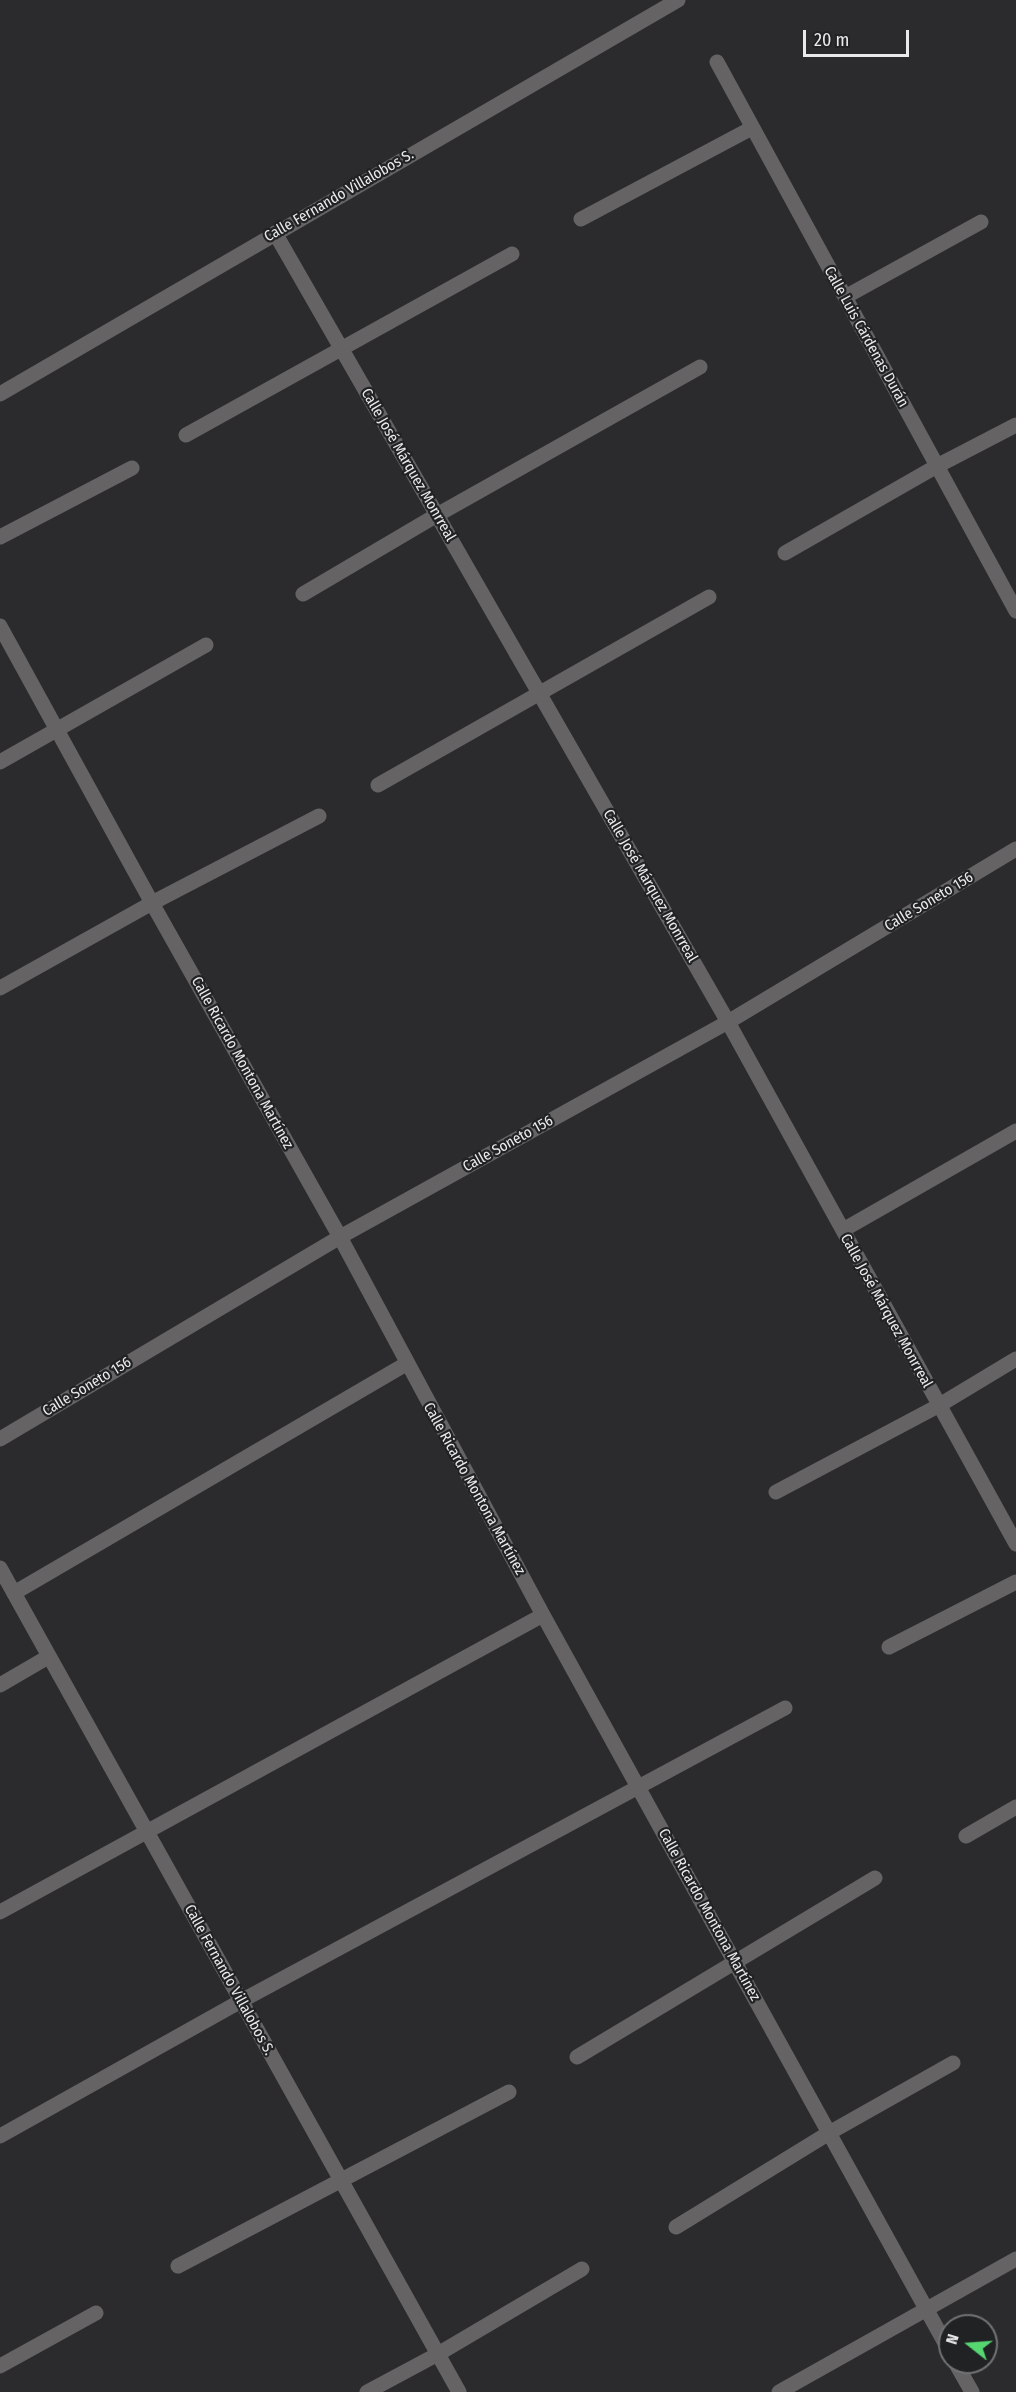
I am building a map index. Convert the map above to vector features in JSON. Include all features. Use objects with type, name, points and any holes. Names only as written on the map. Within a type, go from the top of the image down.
[{"type":"street","name":"Calle Fernando Villalobos S.","points":[[0,394],[678,0]]},
{"type":"street","name":"Calle Luis Cárdenas Durán","points":[[717,62],[1016,611]]},
{"type":"street","points":[[581,219],[752,128]]},
{"type":"street","points":[[845,297],[981,222]]},
{"type":"street","name":"Calle José Márquez Monrreal","points":[[275,233],[728,1022],[1016,1544]]},
{"type":"street","points":[[186,435],[512,254]]},
{"type":"street","points":[[303,594],[437,515],[700,368]]},
{"type":"street","points":[[785,553],[937,466],[1016,425]]},
{"type":"street","points":[[0,537],[132,468]]},
{"type":"street","points":[[378,785],[709,597]]},
{"type":"street","name":"Calle Ricardo Montona Martínez","points":[[0,626],[339,1237],[543,1615],[938,2330]]},
{"type":"street","points":[[0,762],[207,645]]},
{"type":"street","points":[[0,988],[152,903],[318,816]]},
{"type":"street","name":"Calle Soneto 156","points":[[0,1439],[339,1237],[728,1022],[1016,849]]},
{"type":"street","points":[[843,1230],[1016,1131]]},
{"type":"street","points":[[776,1492],[938,1406],[1016,1359]]},
{"type":"street","points":[[14,1593],[406,1364]]},
{"type":"street","name":"Calle Fernando Villalobos S.","points":[[0,1568],[459,2392]]},
{"type":"street","points":[[889,1647],[1016,1582]]},
{"type":"street","points":[[0,1912],[543,1615]]},
{"type":"street","points":[[0,1685],[48,1657]]},
{"type":"street","points":[[0,2136],[241,2001],[785,1708]]},
{"type":"street","points":[[966,1836],[1016,1807]]},
{"type":"street","points":[[577,2057],[875,1878]]},
{"type":"street","points":[[676,2227],[829,2133],[953,2063]]},
{"type":"street","points":[[178,2266],[342,2182],[509,2092]]},
{"type":"street","points":[[780,2392],[1016,2259]]},
{"type":"street","points":[[367,2392],[438,2354],[582,2269]]},
{"type":"street","points":[[0,2366],[96,2313]]},
{"type":"street","points":[[962,2374],[972,2392]]}]
